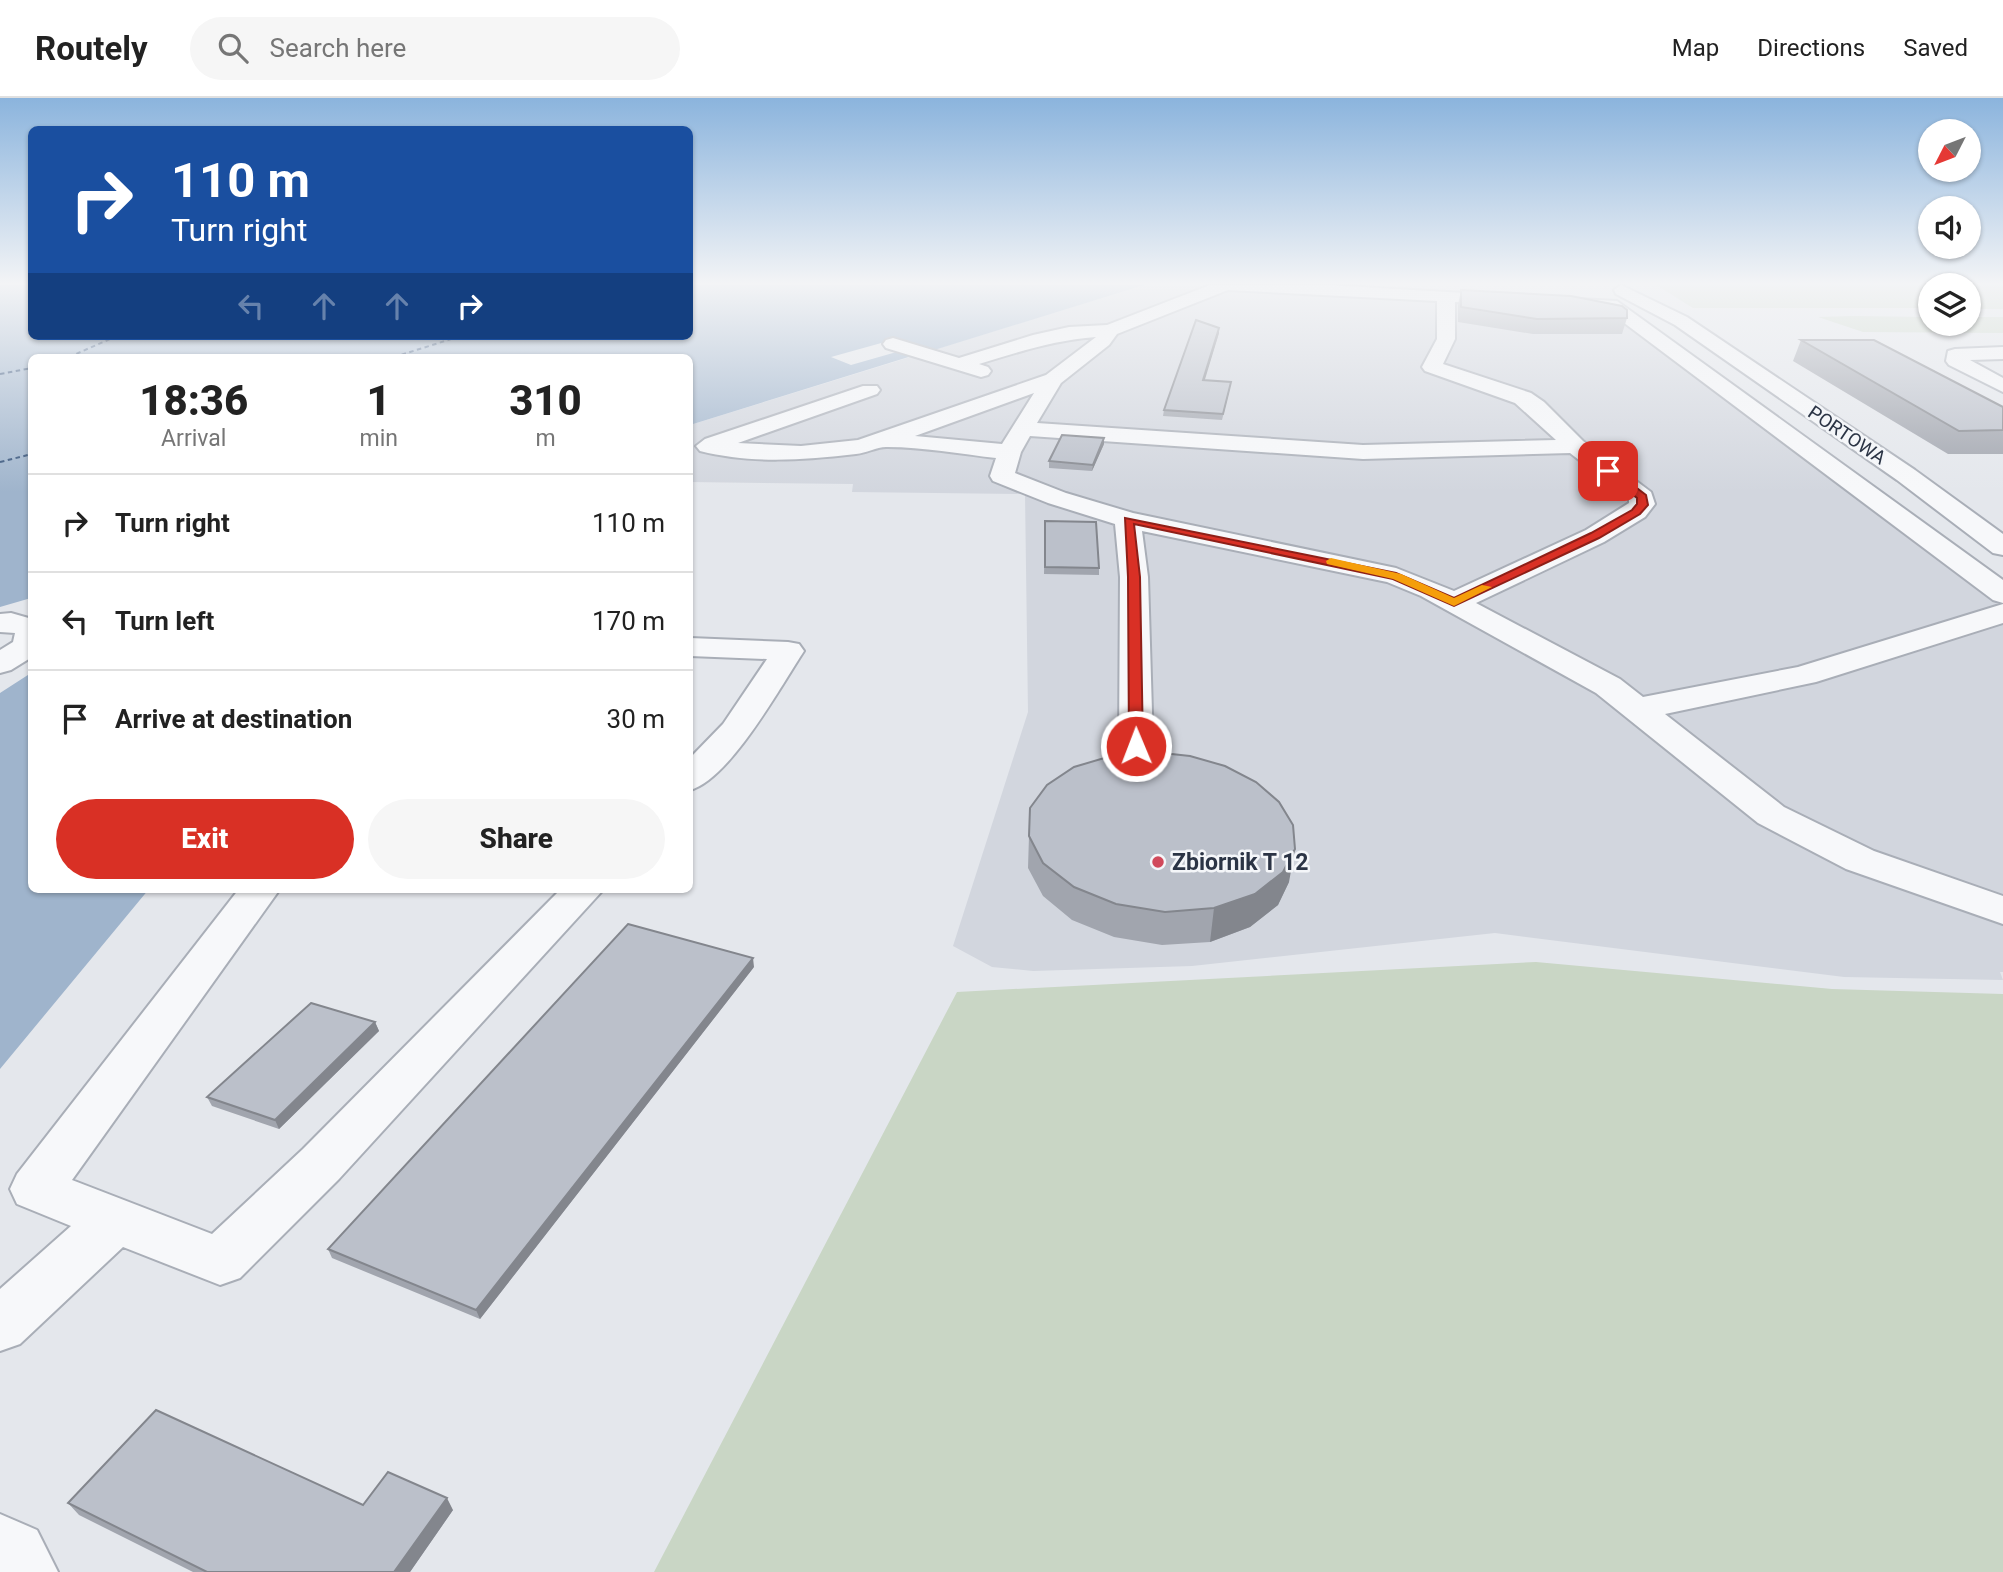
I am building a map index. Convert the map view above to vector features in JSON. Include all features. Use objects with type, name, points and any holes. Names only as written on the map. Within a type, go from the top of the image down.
[{"type":"street","points":[[925,354],[1044,386]]},
{"type":"street","points":[[958,364],[991,354]]},
{"type":"street","points":[[699,450],[801,453],[852,449],[1044,386],[1086,354]]},
{"type":"street","points":[[1439,354],[1432,367],[1523,398],[1536,407],[1574,446],[1642,497],[1642,505],[1636,512],[1595,536],[1454,602]]},
{"type":"street","points":[[1677,354],[2003,594]]},
{"type":"street","name":"PORTOWA","points":[[1727,354],[1906,475],[2003,547]]},
{"type":"street","points":[[1984,354],[1955,355],[1956,361],[2003,386]]},
{"type":"street","points":[[1044,386],[1024,429],[1009,453],[1002,476],[1057,498],[1128,520],[1396,576],[1454,602],[1608,685],[1771,815],[1860,860],[2003,911]]},
{"type":"street","points":[[699,450],[870,390]]},
{"type":"street","points":[[1024,429],[1363,452],[1574,446]]},
{"type":"street","points":[[884,439],[1009,453]]},
{"type":"street","points":[[1128,520],[1134,577],[1136,746]]},
{"type":"street","points":[[1639,708],[1691,700],[1805,675],[2003,613]]},
{"type":"street","points":[[0,623],[11,622],[28,627]]},
{"type":"street","points":[[0,663],[28,646]]},
{"type":"street","points":[[693,647],[788,651],[735,732],[693,776]]},
{"type":"street","points":[[257,893],[36,1189],[220,1261],[321,1164],[580,893]]},
{"type":"street","points":[[0,1325],[116,1220]]},
{"type":"street","points":[[0,1547],[13,1554],[24,1572]]},
{"type":"shaded area","points":[[921,354],[1688,354],[2003,582],[2003,972],[2000,972],[2003,980],[1844,977],[1495,933],[1192,966],[1033,971],[992,967],[953,946],[1028,712],[1025,494],[852,492],[853,484],[693,482],[693,424]]},
{"type":"green space","points":[[1536,962],[1832,989],[2003,994],[2003,1572],[654,1572],[957,992]]},
{"type":"water","points":[[0,354],[843,354],[831,357],[851,365],[890,354],[915,355],[693,424],[693,354],[28,354],[28,599],[0,607]]},
{"type":"water","points":[[28,675],[28,893],[146,893],[0,1069],[0,693]]},
{"type":"building","points":[[1184,354],[1211,354],[1203,380],[1231,382],[1223,414],[1164,410]]},
{"type":"building","points":[[1825,354],[1901,354],[2003,407],[2003,430],[1959,431]]},
{"type":"building","points":[[1062,435],[1104,438],[1093,465],[1049,461]]},
{"type":"building","points":[[1045,521],[1096,522],[1099,568],[1045,567]]},
{"type":"building","name":"Zbiornik T 12","points":[[1153,752],[1190,756],[1225,766],[1256,782],[1279,802],[1293,825],[1295,849],[1283,872],[1255,894],[1214,908],[1165,912],[1116,904],[1074,887],[1043,863],[1029,836],[1030,808],[1047,785],[1074,767],[1111,756]]},
{"type":"building","points":[[628,924],[753,958],[476,1310],[328,1249]]},
{"type":"building","points":[[311,1003],[375,1022],[275,1120],[207,1097]]},
{"type":"building","points":[[156,1410],[363,1505],[388,1472],[447,1498],[394,1572],[207,1572],[68,1503]]},
{"type":"ferry route","points":[[0,374],[28,369]]},
{"type":"ferry route","points":[[0,462],[28,455]]},
{"type":"slow traffic","points":[[1331,561],[1396,576],[1454,602],[1486,587]]},
{"type":"place","name":"Zbiornik T 12","points":[[1158,862]]},
{"type":"route","points":[[1136,746],[1134,577],[1128,520],[1396,576],[1454,602],[1595,536],[1636,512],[1642,505],[1642,497],[1608,471]]}]
